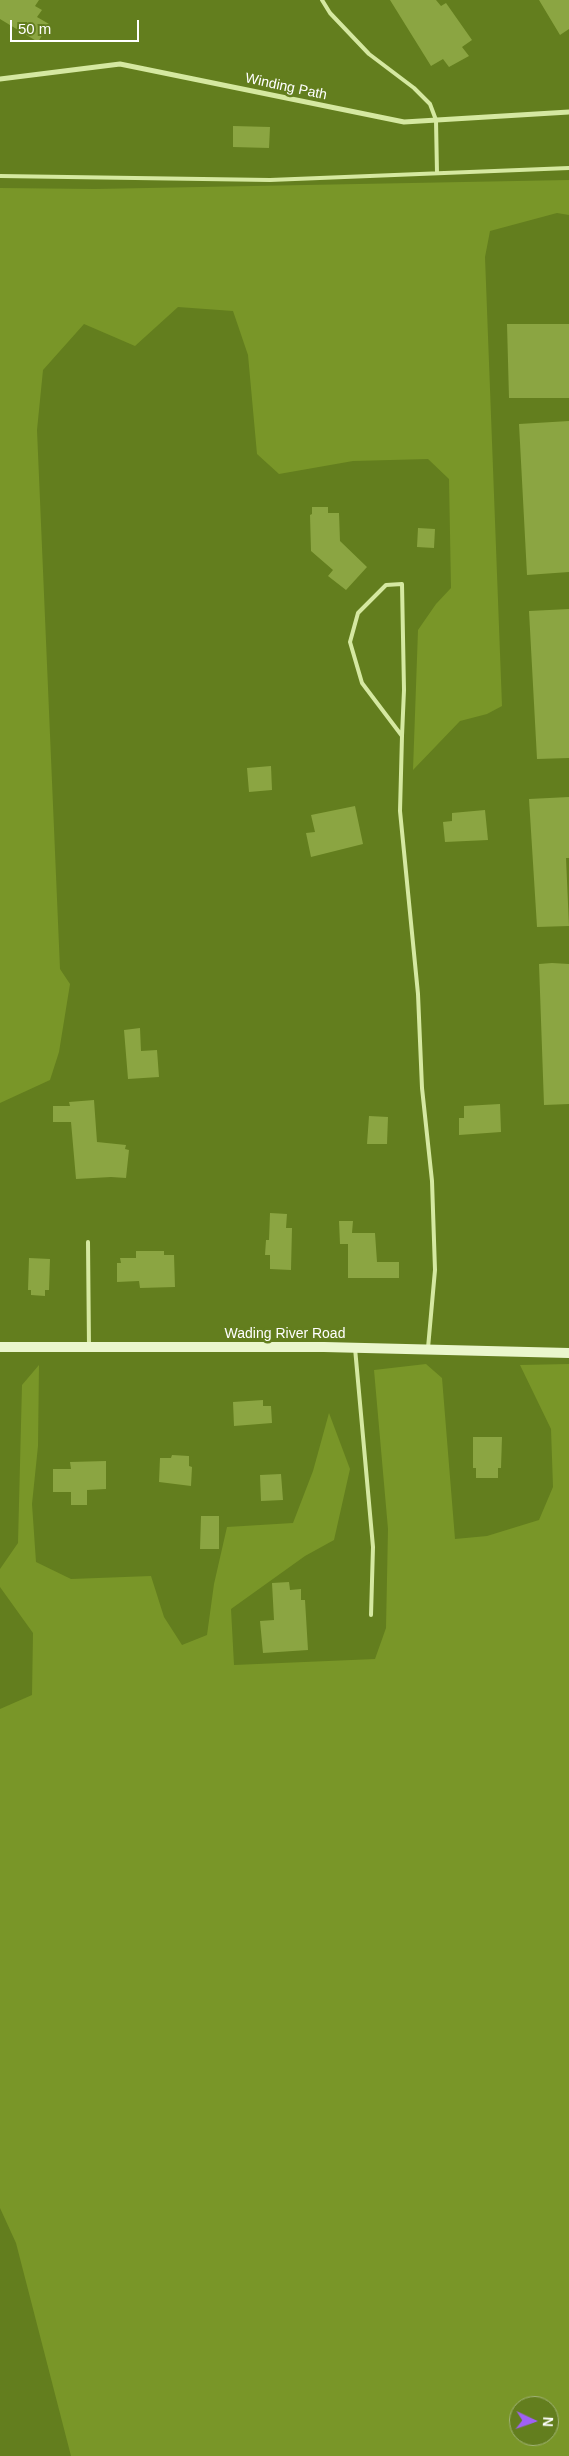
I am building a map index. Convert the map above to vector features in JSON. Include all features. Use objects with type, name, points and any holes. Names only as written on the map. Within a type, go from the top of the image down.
[{"type":"main road","name":"Wading River Road","points":[[0,1347],[355,1348],[569,1353]]},
{"type":"street","name":"Winding Path","points":[[0,79],[120,64],[404,122],[569,112]]},
{"type":"lane","points":[[322,0],[330,13],[369,54],[414,88],[430,104],[436,120],[437,173]]},
{"type":"lane","points":[[0,176],[270,180],[569,168]]},
{"type":"lane","points":[[402,736],[362,683],[350,642],[358,613],[386,585],[402,584],[404,690],[400,811],[418,994],[422,1088],[432,1181],[436,1270],[428,1350]]},
{"type":"lane","points":[[88,1242],[89,1347]]},
{"type":"lane","points":[[355,1348],[373,1547],[371,1615]]},
{"type":"green space","points":[[569,180],[569,215],[557,213],[490,231],[485,257],[502,706],[487,714],[460,721],[413,770],[418,630],[436,604],[451,588],[449,479],[428,459],[353,461],[279,474],[257,454],[248,355],[233,311],[178,307],[135,346],[84,324],[43,370],[37,430],[60,969],[70,984],[59,1052],[50,1080],[0,1103],[0,188],[95,189]]},
{"type":"green space","points":[[426,1364],[442,1378],[455,1539],[487,1536],[539,1520],[553,1487],[551,1429],[520,1365],[569,1364],[569,2456],[71,2456],[16,2243],[0,2208],[0,1709],[32,1695],[33,1633],[0,1587],[0,1569],[18,1543],[22,1385],[39,1365],[38,1446],[32,1504],[36,1562],[71,1579],[151,1576],[164,1617],[182,1645],[207,1635],[214,1584],[227,1527],[293,1523],[313,1471],[329,1413],[350,1469],[334,1540],[305,1556],[231,1609],[234,1665],[375,1659],[386,1628],[388,1529],[374,1370]]},
{"type":"building","points":[[0,0],[39,0],[35,6],[42,10],[37,17],[49,24],[38,42],[0,19]]},
{"type":"building","points":[[390,0],[436,0],[441,6],[446,3],[472,40],[462,47],[469,56],[449,67],[443,59],[431,66]]},
{"type":"building","points":[[539,0],[569,0],[569,29],[560,35]]},
{"type":"building","points":[[233,126],[270,127],[269,148],[233,147]]},
{"type":"building","points":[[507,324],[569,324],[569,398],[509,398]]},
{"type":"building","points":[[569,421],[569,572],[527,575],[519,424]]},
{"type":"building","points":[[312,507],[328,507],[328,513],[339,513],[340,541],[367,567],[346,590],[328,576],[333,570],[311,551],[310,515],[312,514]]},
{"type":"building","points":[[418,528],[435,529],[434,548],[417,547]]},
{"type":"building","points":[[569,609],[569,758],[537,759],[529,611]]},
{"type":"building","points":[[271,766],[272,790],[249,792],[247,768]]},
{"type":"building","points":[[569,797],[569,858],[566,858],[569,926],[537,927],[529,799]]},
{"type":"building","points":[[355,806],[363,844],[311,857],[306,833],[315,832],[311,815]]},
{"type":"building","points":[[485,810],[488,840],[445,842],[443,822],[452,821],[452,813]]},
{"type":"building","points":[[539,964],[569,964],[569,1104],[544,1105]]},
{"type":"building","points":[[140,1028],[141,1051],[157,1050],[159,1077],[128,1079],[124,1030]]},
{"type":"building","points":[[94,1100],[97,1142],[126,1145],[125,1149],[129,1150],[126,1178],[76,1179],[71,1122],[53,1122],[53,1106],[70,1106],[69,1102]]},
{"type":"building","points":[[500,1104],[501,1132],[459,1135],[459,1118],[464,1118],[464,1106]]},
{"type":"building","points":[[369,1116],[388,1117],[387,1144],[367,1144]]},
{"type":"building","points":[[270,1213],[287,1214],[286,1228],[292,1228],[291,1270],[270,1269],[270,1255],[265,1255],[266,1240],[269,1240]]},
{"type":"building","points":[[339,1221],[353,1221],[352,1233],[375,1233],[377,1262],[399,1262],[399,1278],[348,1278],[348,1244],[340,1244]]},
{"type":"building","points":[[136,1251],[164,1251],[164,1255],[174,1255],[175,1287],[140,1288],[139,1281],[117,1282],[117,1263],[121,1263],[120,1258],[136,1258]]},
{"type":"building","points":[[29,1258],[50,1259],[49,1290],[45,1290],[45,1296],[31,1295],[31,1290],[28,1290]]},
{"type":"building","points":[[263,1400],[263,1406],[271,1406],[272,1423],[234,1426],[233,1402]]},
{"type":"building","points":[[473,1437],[502,1437],[501,1468],[498,1468],[498,1478],[476,1478],[476,1468],[473,1468]]},
{"type":"building","points":[[172,1455],[189,1456],[189,1466],[192,1467],[191,1486],[159,1482],[160,1458],[171,1458]]},
{"type":"building","points":[[106,1461],[106,1489],[87,1490],[87,1505],[71,1505],[71,1492],[53,1492],[53,1469],[71,1469],[70,1462]]},
{"type":"building","points":[[281,1474],[283,1500],[261,1501],[260,1475]]},
{"type":"building","points":[[201,1516],[219,1516],[219,1549],[200,1549]]},
{"type":"building","points":[[289,1582],[290,1590],[301,1589],[301,1600],[305,1600],[308,1650],[263,1653],[260,1621],[274,1620],[272,1583]]}]
